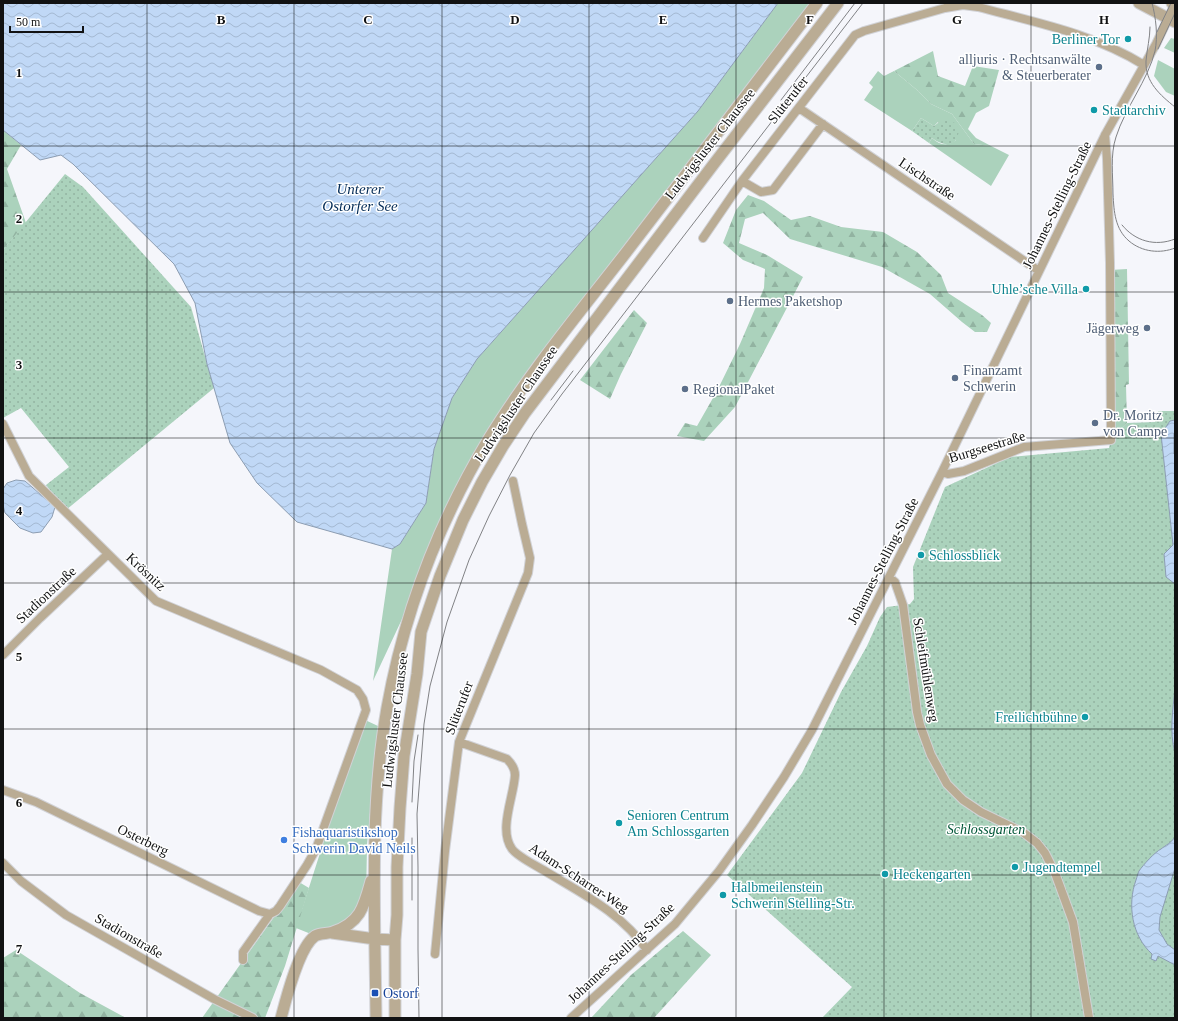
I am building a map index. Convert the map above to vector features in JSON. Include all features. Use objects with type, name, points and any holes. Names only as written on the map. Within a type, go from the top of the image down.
[{"type":"street","name":"Ludwigsluster Chaussee","points":[[376,1018],[374,869],[377,799],[387,709],[406,628],[425,570],[449,511],[489,439],[538,367],[817,3]]},
{"type":"street","name":"Ludwigsluster Chaussee","points":[[395,1018],[397,867],[404,756],[421,632],[445,562],[463,520],[482,482],[503,446],[526,412],[838,3]]},
{"type":"street","points":[[1138,3],[1171,20]]},
{"type":"street","name":"Johannes-Stelling-Straße","points":[[571,1018],[675,924],[719,871],[780,783],[819,717],[942,472],[1105,136],[1120,107],[1171,20],[1174,4]]},
{"type":"street","name":"Slüterufer","points":[[703,238],[742,181],[855,35],[864,30],[945,8],[963,5],[978,7],[1086,37],[1132,57],[1144,65]]},
{"type":"street","name":"Lischstraße","points":[[800,108],[1039,271]]},
{"type":"street","points":[[742,181],[761,192],[773,190],[822,124]]},
{"type":"street","name":"Burgseestraße","points":[[942,472],[948,474],[964,470],[1024,447],[1111,440],[1110,263],[1105,136]]},
{"type":"street","name":"Krösnitz","points":[[3,424],[29,476],[156,601],[321,670],[357,690],[363,699],[366,710],[316,849],[280,906],[276,911],[270,914]]},
{"type":"street","name":"Slüterufer","points":[[435,954],[445,851],[459,742],[528,573],[530,558],[513,481]]},
{"type":"street","name":"Stadionstraße","points":[[3,655],[108,554]]},
{"type":"street","name":"Schleifmühlenweg","points":[[889,577],[895,582],[903,605],[916,712],[931,755],[947,784],[963,800],[981,812],[1024,833],[1037,843],[1045,853],[1055,873],[1073,922],[1089,1018]]},
{"type":"street","name":"Adam-Scharrer-Weg","points":[[459,742],[507,759],[512,765],[515,774],[506,826],[507,838],[512,849],[525,859],[606,908],[626,925],[647,950]]},
{"type":"street","name":"Osterberg","points":[[3,790],[36,802],[259,911],[270,914]]},
{"type":"street","name":"Stadionstraße","points":[[3,863],[21,882],[66,915],[214,999],[253,1018]]},
{"type":"street","points":[[281,1018],[294,974],[303,952],[316,936],[332,933],[347,926],[355,920],[361,912],[374,869]]},
{"type":"street","points":[[243,960],[243,952],[270,914]]},
{"type":"street","points":[[332,933],[375,939],[395,940]]},
{"type":"green space","points":[[778,3],[817,3],[489,439],[373,681],[392,549],[400,544],[426,503],[434,449],[452,398],[477,359],[698,111]]},
{"type":"green space","points":[[1171,38],[1175,39],[1175,53],[1164,48]]},
{"type":"green space","points":[[933,51],[938,76],[965,86],[973,66],[999,70],[989,106],[976,113],[968,129],[976,138],[991,146],[974,144],[952,114],[931,104],[894,71]]},
{"type":"green space","points":[[1158,60],[1175,69],[1175,96],[1166,92],[1154,76]]},
{"type":"green space","points":[[878,71],[884,76],[894,71],[931,104],[952,114],[974,144],[991,146],[1009,155],[991,186],[929,143],[932,138],[944,144],[950,144],[956,140],[938,122],[934,126],[921,118],[912,131],[864,100],[873,87],[869,83]]},
{"type":"green space","points":[[921,118],[934,126],[943,119],[955,123],[959,130],[956,140],[953,143],[945,144],[932,138],[929,143],[912,131]]},
{"type":"green space","points":[[3,130],[21,145],[7,169],[26,223],[3,250]]},
{"type":"green space","points":[[65,174],[83,187],[191,307],[214,388],[66,510],[46,485],[69,467],[21,408],[3,418],[3,250]]},
{"type":"green space","points":[[748,195],[764,201],[791,220],[810,216],[841,227],[883,232],[917,252],[941,275],[948,293],[982,315],[991,323],[987,332],[975,332],[930,294],[882,267],[790,239],[763,213],[745,219],[739,243],[767,255],[803,277],[735,407],[704,441],[677,436],[685,423],[697,426],[717,391],[740,344],[764,288],[765,269],[743,260],[723,243],[736,210]]},
{"type":"green space","points":[[1127,269],[1129,384],[1126,385],[1127,423],[1111,440],[1110,270]]},
{"type":"green space","points":[[634,310],[647,323],[610,399],[580,380]]},
{"type":"green space","name":"Schlossgarten","points":[[1158,411],[1175,411],[1175,1018],[822,1018],[852,987],[727,875],[802,773],[841,692],[867,646],[880,617],[887,607],[910,604],[914,599],[913,567],[945,487],[1010,457],[1109,448],[1111,440],[1127,423],[1155,422]]},
{"type":"green space","points":[[363,719],[378,726],[367,845],[366,901],[355,920],[316,936],[296,928]]},
{"type":"green space","points":[[299,882],[309,888],[285,966],[265,1018],[202,1018]]},
{"type":"green space","points":[[683,931],[711,955],[654,1018],[591,1018],[631,975]]},
{"type":"green space","points":[[16,950],[80,993],[126,1018],[3,1018],[3,958]]},
{"type":"water","name":"Unterer Ostorfer See","points":[[3,3],[778,3],[698,111],[477,359],[452,398],[434,449],[426,503],[400,544],[392,549],[297,522],[257,483],[230,443],[207,364],[195,303],[174,264],[73,164],[61,155],[40,160],[3,130]]},
{"type":"water","points":[[1175,420],[1175,584],[1166,577],[1164,554],[1173,545],[1161,434],[1170,421]]},
{"type":"water","points":[[16,480],[25,481],[55,507],[52,517],[41,532],[33,533],[20,528],[5,513],[3,505],[3,489],[7,483]]},
{"type":"water","points":[[1175,688],[1175,753],[1172,729]]},
{"type":"water","points":[[1175,837],[1175,868],[1160,917],[1159,930],[1167,944],[1175,950],[1175,965],[1158,956],[1156,961],[1151,959],[1152,954],[1145,947],[1133,920],[1132,900],[1133,890],[1139,871],[1152,856]]},
{"type":"tram line","points":[[781,100],[855,3]]},
{"type":"tram line","points":[[419,1018],[417,814],[424,724],[430,686],[447,622],[469,560],[489,516],[534,433],[562,394],[863,3]]},
{"type":"tram line","points":[[1152,3],[1156,27],[1155,51],[1147,73],[1120,126],[1114,144],[1112,166],[1114,207],[1118,226],[1124,236],[1134,245],[1151,251],[1163,251],[1175,248]]},
{"type":"tram line","points":[[1157,32],[1171,3]]},
{"type":"tram line","points":[[1158,49],[1175,13]]},
{"type":"tram line","points":[[1150,27],[1146,69],[1154,87],[1175,107]]},
{"type":"tram line","points":[[1122,225],[1127,231],[1139,239],[1146,241],[1160,242],[1175,239]]},
{"type":"tram line","points":[[551,400],[573,371]]},
{"type":"tram line","points":[[412,802],[414,761],[418,735]]},
{"type":"tram line","points":[[412,838],[412,900]]},
{"type":"place","name":"Berliner Tor","points":[[1128,39]]},
{"type":"place","name":"alljuris · Rechtsanwälte & Steuerberater","points":[[1099,67]]},
{"type":"place","name":"Stadtarchiv","points":[[1094,110]]},
{"type":"place","name":"Uhle’sche Villa","points":[[1086,289]]},
{"type":"place","name":"Hermes Paketshop","points":[[730,301]]},
{"type":"place","name":"Jägerweg","points":[[1147,328]]},
{"type":"place","name":"Finanzamt Schwerin","points":[[955,378]]},
{"type":"place","name":"RegionalPaket","points":[[685,389]]},
{"type":"place","name":"Dr. Moritz von Campe","points":[[1095,423]]},
{"type":"place","name":"Schlossblick","points":[[921,555]]},
{"type":"place","name":"Freilichtbühne","points":[[1085,717]]},
{"type":"place","name":"Senioren Centrum Am Schlossgarten","points":[[619,823]]},
{"type":"place","name":"Fishaquaristikshop Schwerin David Neils","points":[[284,840]]},
{"type":"place","name":"Jugendtempel","points":[[1015,867]]},
{"type":"place","name":"Heckengarten","points":[[885,874]]},
{"type":"place","name":"Halbmeilenstein Schwerin Stelling-Str.","points":[[723,895]]},
{"type":"place","name":"Ostorf","points":[[375,993]]}]
